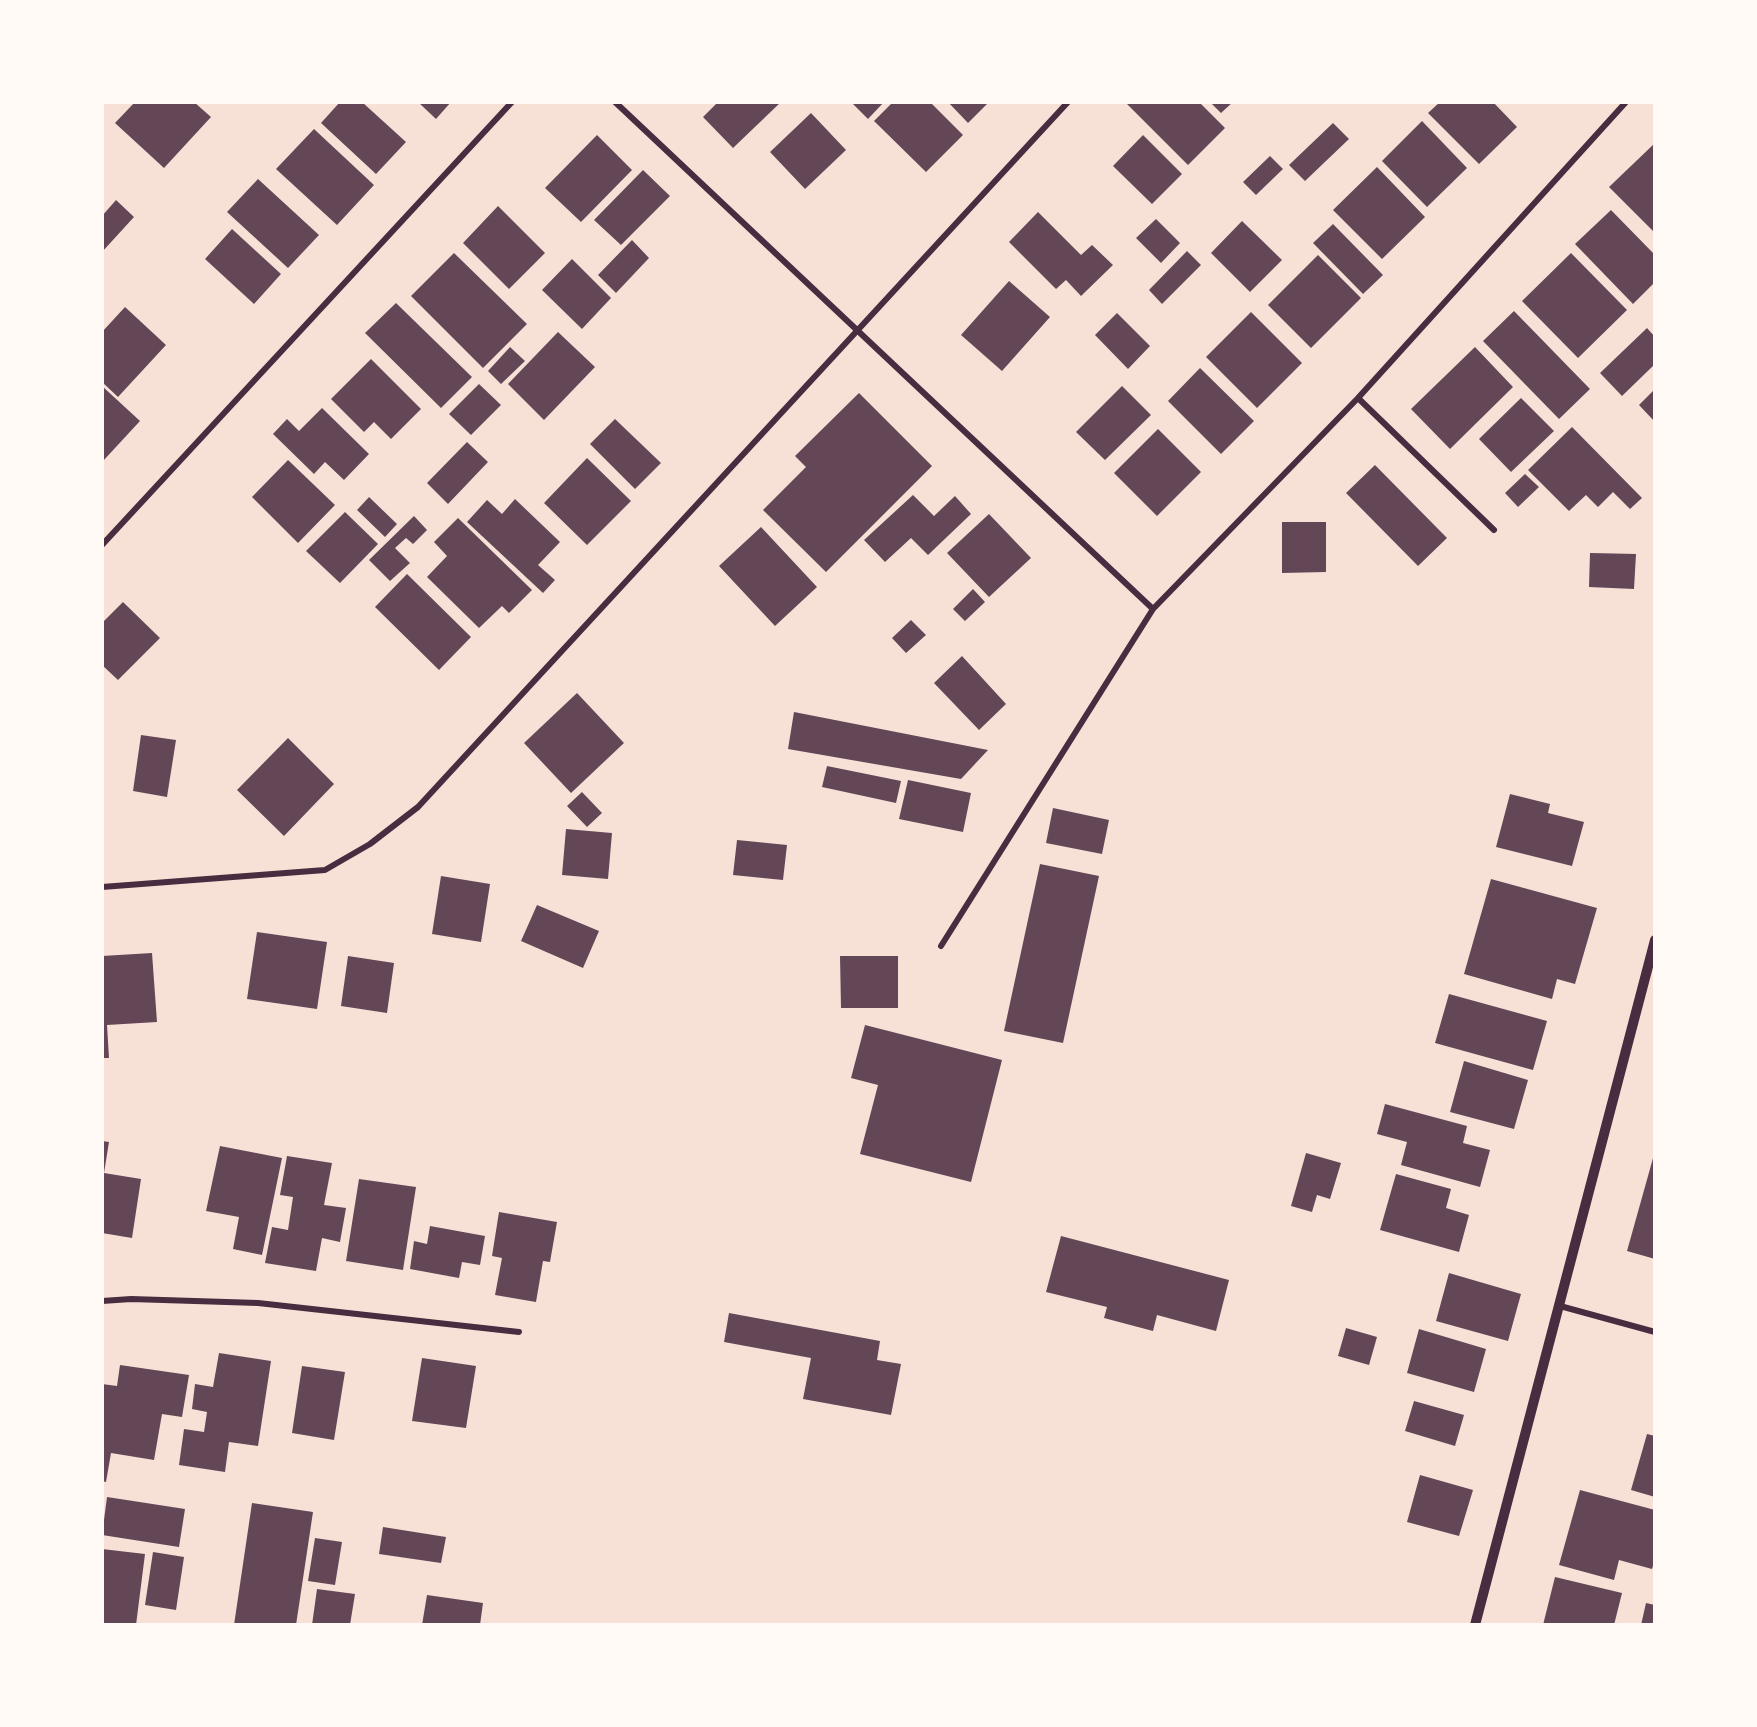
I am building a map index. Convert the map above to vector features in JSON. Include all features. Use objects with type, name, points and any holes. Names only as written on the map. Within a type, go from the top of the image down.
[{"type":"street","points":[[102,545],[512,102]]},
{"type":"street","points":[[615,102],[1153,609]]},
{"type":"street","points":[[102,887],[325,870],[370,844],[418,807],[1068,102]]},
{"type":"street","points":[[941,945],[1153,609],[1359,398],[1626,102]]},
{"type":"street","points":[[1359,398],[1494,530]]},
{"type":"street","points":[[1475,1625],[1655,940]]},
{"type":"street","points":[[102,1301],[131,1299],[258,1303],[519,1332]]},
{"type":"street","points":[[1560,1306],[1655,1332]]},
{"type":"building","points":[[135,102],[194,102],[211,117],[164,168],[115,123]]},
{"type":"building","points":[[340,102],[362,102],[406,142],[376,174],[321,123]]},
{"type":"building","points":[[418,102],[451,102],[436,119]]},
{"type":"building","points":[[718,102],[781,102],[733,148],[703,117]]},
{"type":"building","points":[[851,102],[884,102],[868,119]]},
{"type":"building","points":[[893,102],[930,102],[963,135],[926,172],[874,121]]},
{"type":"building","points":[[948,102],[989,102],[968,123]]},
{"type":"building","points":[[1127,102],[1199,102],[1225,128],[1188,165]]},
{"type":"building","points":[[1210,102],[1233,102],[1221,113]]},
{"type":"building","points":[[1440,102],[1493,102],[1517,127],[1479,164],[1428,113]]},
{"type":"building","points":[[811,113],[846,150],[805,189],[770,152]]},
{"type":"building","points":[[1422,121],[1467,168],[1427,207],[1382,161]]},
{"type":"building","points":[[1333,123],[1349,139],[1305,181],[1289,165]]},
{"type":"building","points":[[314,129],[374,185],[337,225],[276,169]]},
{"type":"building","points":[[597,135],[632,170],[581,222],[545,188]]},
{"type":"building","points":[[1143,135],[1182,174],[1152,204],[1113,166]]},
{"type":"building","points":[[1655,143],[1655,233],[1609,187]]},
{"type":"building","points":[[1270,156],[1283,169],[1256,195],[1243,182]]},
{"type":"building","points":[[1377,167],[1425,217],[1382,259],[1333,210]]},
{"type":"building","points":[[643,170],[670,196],[621,245],[594,220]]},
{"type":"building","points":[[258,179],[319,235],[288,268],[227,212]]},
{"type":"building","points":[[116,200],[134,217],[102,252],[102,216]]},
{"type":"building","points":[[498,206],[545,253],[509,289],[463,243]]},
{"type":"building","points":[[1611,210],[1655,255],[1655,282],[1633,304],[1575,244]]},
{"type":"building","points":[[1038,212],[1081,255],[1092,245],[1113,265],[1081,296],[1066,280],[1056,289],[1009,242]]},
{"type":"building","points":[[1156,219],[1180,243],[1161,263],[1136,238]]},
{"type":"building","points":[[1242,221],[1282,260],[1250,292],[1211,253]]},
{"type":"building","points":[[1333,224],[1383,275],[1363,294],[1313,243]]},
{"type":"building","points":[[232,229],[281,274],[254,304],[205,259]]},
{"type":"building","points":[[632,240],[649,258],[616,293],[598,275]]},
{"type":"building","points":[[1187,251],[1201,265],[1162,304],[1149,290]]},
{"type":"building","points":[[454,253],[527,324],[483,368],[411,296]]},
{"type":"building","points":[[1571,253],[1627,310],[1578,358],[1522,301]]},
{"type":"building","points":[[1318,255],[1361,298],[1311,348],[1268,305]]},
{"type":"building","points":[[572,259],[611,298],[582,329],[542,290]]},
{"type":"building","points":[[1009,281],[1050,317],[1002,371],[961,335]]},
{"type":"building","points":[[396,303],[472,377],[441,408],[365,333]]},
{"type":"building","points":[[125,307],[166,345],[118,397],[102,382],[102,332]]},
{"type":"building","points":[[1514,311],[1590,389],[1559,419],[1483,341]]},
{"type":"building","points":[[1251,312],[1302,363],[1257,408],[1206,357]]},
{"type":"building","points":[[1117,313],[1150,346],[1128,369],[1095,335]]},
{"type":"building","points":[[1647,328],[1655,337],[1655,364],[1622,396],[1600,373]]},
{"type":"building","points":[[558,332],[595,367],[544,420],[508,384]]},
{"type":"building","points":[[510,347],[525,361],[501,384],[488,371]]},
{"type":"building","points":[[1475,347],[1513,387],[1450,449],[1411,409]]},
{"type":"building","points":[[371,359],[421,409],[391,439],[374,422],[364,432],[331,399]]},
{"type":"building","points":[[1200,368],[1254,421],[1221,454],[1168,401]]},
{"type":"building","points":[[479,384],[501,405],[471,435],[449,414]]},
{"type":"building","points":[[102,386],[140,421],[103,461],[102,460]]},
{"type":"building","points":[[1122,386],[1151,415],[1105,460],[1076,432]]},
{"type":"building","points":[[1655,389],[1655,422],[1639,405]]},
{"type":"building","points":[[859,393],[932,466],[826,572],[763,510],[806,467],[795,456]]},
{"type":"building","points":[[1521,398],[1554,431],[1511,472],[1479,439]]},
{"type":"building","points":[[322,408],[369,454],[344,480],[325,462],[314,474],[273,434],[287,419],[299,431]]},
{"type":"building","points":[[615,419],[661,463],[635,489],[590,444]]},
{"type":"building","points":[[1572,427],[1642,498],[1630,509],[1613,492],[1598,507],[1586,495],[1569,511],[1528,470]]},
{"type":"building","points":[[1158,429],[1201,472],[1157,516],[1114,473]]},
{"type":"building","points":[[467,442],[488,462],[448,504],[427,483]]},
{"type":"building","points":[[587,458],[631,501],[587,545],[544,503]]},
{"type":"building","points":[[288,460],[335,505],[298,543],[252,497]]},
{"type":"building","points":[[1375,465],[1447,538],[1418,566],[1346,493]]},
{"type":"building","points":[[1525,474],[1539,487],[1518,507],[1505,493]]},
{"type":"building","points":[[913,495],[934,516],[955,496],[971,514],[928,555],[911,538],[885,562],[864,540]]},
{"type":"building","points":[[369,497],[397,524],[385,537],[357,510]]},
{"type":"building","points":[[515,499],[560,542],[538,565],[555,580],[543,593],[467,522],[487,500],[502,514]]},
{"type":"building","points":[[345,512],[378,544],[340,583],[306,551]]},
{"type":"building","points":[[989,514],[1031,558],[989,597],[947,553]]},
{"type":"building","points":[[414,516],[427,530],[413,544],[406,538],[395,548],[410,563],[390,581],[369,560]]},
{"type":"building","points":[[458,518],[532,590],[509,613],[502,606],[479,628],[427,577],[447,556],[434,542]]},
{"type":"building","points":[[1282,522],[1326,522],[1326,572],[1282,573]]},
{"type":"building","points":[[761,527],[817,587],[775,626],[719,566]]},
{"type":"building","points":[[1590,553],[1636,554],[1634,589],[1589,587]]},
{"type":"building","points":[[407,574],[471,637],[439,670],[375,607]]},
{"type":"building","points":[[973,589],[985,602],[965,621],[953,609]]},
{"type":"building","points":[[123,602],[160,638],[118,680],[102,665],[102,623]]},
{"type":"building","points":[[911,620],[926,635],[906,653],[892,638]]},
{"type":"building","points":[[962,656],[1006,704],[979,730],[934,683]]},
{"type":"building","points":[[577,693],[624,743],[571,793],[524,743]]},
{"type":"building","points":[[794,712],[988,750],[961,779],[788,749]]},
{"type":"building","points":[[141,735],[176,740],[167,797],[133,791]]},
{"type":"building","points":[[288,738],[334,784],[284,836],[237,790]]},
{"type":"building","points":[[827,766],[901,781],[896,803],[822,787]]},
{"type":"building","points":[[908,780],[971,793],[963,832],[899,819]]},
{"type":"building","points":[[582,792],[602,813],[587,827],[567,806]]},
{"type":"building","points":[[1510,794],[1550,804],[1548,813],[1584,822],[1572,866],[1496,847]]},
{"type":"building","points":[[1053,808],[1109,820],[1102,854],[1046,843]]},
{"type":"building","points":[[566,829],[612,833],[608,879],[562,875]]},
{"type":"building","points":[[737,840],[787,845],[783,880],[733,875]]},
{"type":"building","points":[[1040,864],[1099,876],[1063,1043],[1004,1031]]},
{"type":"building","points":[[441,876],[490,884],[481,942],[432,934]]},
{"type":"building","points":[[1491,879],[1597,908],[1575,984],[1557,979],[1552,999],[1464,974]]},
{"type":"building","points":[[537,905],[599,931],[583,968],[521,941]]},
{"type":"building","points":[[257,932],[327,942],[317,1009],[247,999]]},
{"type":"building","points":[[152,953],[157,1022],[107,1025],[109,1058],[102,1058],[102,956]]},
{"type":"building","points":[[348,956],[394,963],[387,1013],[341,1006]]},
{"type":"building","points":[[840,956],[898,956],[898,1008],[841,1008]]},
{"type":"building","points":[[1449,994],[1547,1021],[1533,1070],[1435,1043]]},
{"type":"building","points":[[865,1025],[1002,1060],[971,1182],[860,1154],[878,1085],[851,1078]]},
{"type":"building","points":[[1464,1061],[1528,1080],[1514,1129],[1450,1112]]},
{"type":"building","points":[[1385,1104],[1467,1126],[1463,1143],[1490,1150],[1480,1187],[1401,1165],[1407,1142],[1377,1134]]},
{"type":"building","points":[[102,1141],[109,1142],[104,1173],[141,1179],[132,1238],[102,1233]]},
{"type":"building","points":[[220,1146],[282,1158],[262,1255],[233,1249],[239,1217],[206,1211]]},
{"type":"building","points":[[1655,1151],[1655,1259],[1627,1251]]},
{"type":"building","points":[[1306,1153],[1341,1163],[1330,1199],[1317,1195],[1312,1212],[1291,1206]]},
{"type":"building","points":[[287,1156],[332,1163],[324,1205],[346,1208],[340,1242],[322,1238],[316,1271],[265,1263],[272,1227],[288,1230],[293,1197],[280,1195]]},
{"type":"building","points":[[1396,1174],[1451,1189],[1446,1208],[1469,1215],[1459,1252],[1380,1230]]},
{"type":"building","points":[[359,1179],[416,1187],[403,1270],[346,1261]]},
{"type":"building","points":[[499,1212],[557,1222],[550,1262],[543,1261],[536,1302],[495,1295],[502,1258],[492,1256]]},
{"type":"building","points":[[430,1226],[485,1236],[480,1265],[462,1262],[459,1278],[410,1269],[414,1241],[427,1244]]},
{"type":"building","points":[[1061,1236],[1229,1280],[1216,1331],[1157,1315],[1153,1331],[1104,1318],[1107,1307],[1046,1292]]},
{"type":"building","points":[[1449,1273],[1521,1294],[1508,1341],[1436,1321]]},
{"type":"building","points":[[729,1313],[880,1341],[877,1360],[901,1364],[891,1415],[803,1399],[811,1358],[724,1342]]},
{"type":"building","points":[[1346,1328],[1377,1337],[1369,1365],[1338,1356]]},
{"type":"building","points":[[1419,1329],[1486,1349],[1474,1392],[1407,1373]]},
{"type":"building","points":[[219,1353],[271,1361],[258,1446],[229,1442],[225,1472],[179,1465],[184,1429],[204,1432],[207,1412],[192,1409],[195,1384],[213,1387]]},
{"type":"building","points":[[422,1358],[476,1366],[466,1428],[412,1421]]},
{"type":"building","points":[[120,1365],[189,1375],[182,1417],[162,1414],[154,1460],[111,1453],[106,1482],[102,1481],[102,1384],[117,1386]]},
{"type":"building","points":[[302,1366],[345,1372],[334,1440],[292,1433]]},
{"type":"building","points":[[1414,1401],[1464,1415],[1455,1446],[1405,1431]]},
{"type":"building","points":[[1647,1434],[1655,1436],[1655,1497],[1631,1490]]},
{"type":"building","points":[[1420,1475],[1473,1490],[1459,1536],[1407,1522]]},
{"type":"building","points":[[1580,1490],[1655,1510],[1655,1560],[1652,1569],[1619,1560],[1614,1580],[1559,1565]]},
{"type":"building","points":[[107,1497],[185,1509],[179,1547],[102,1535]]},
{"type":"building","points":[[252,1503],[313,1512],[296,1625],[234,1625]]},
{"type":"building","points":[[383,1527],[446,1537],[441,1563],[379,1554]]},
{"type":"building","points":[[315,1538],[342,1542],[335,1585],[308,1581]]},
{"type":"building","points":[[102,1549],[145,1554],[136,1625],[102,1625]]},
{"type":"building","points":[[153,1552],[184,1557],[176,1610],[145,1605]]},
{"type":"building","points":[[1555,1577],[1622,1593],[1614,1625],[1543,1625]]},
{"type":"building","points":[[317,1589],[355,1594],[350,1625],[312,1625]]},
{"type":"building","points":[[427,1595],[483,1603],[480,1625],[422,1625]]},
{"type":"building","points":[[1646,1603],[1655,1605],[1655,1625],[1641,1625]]}]
